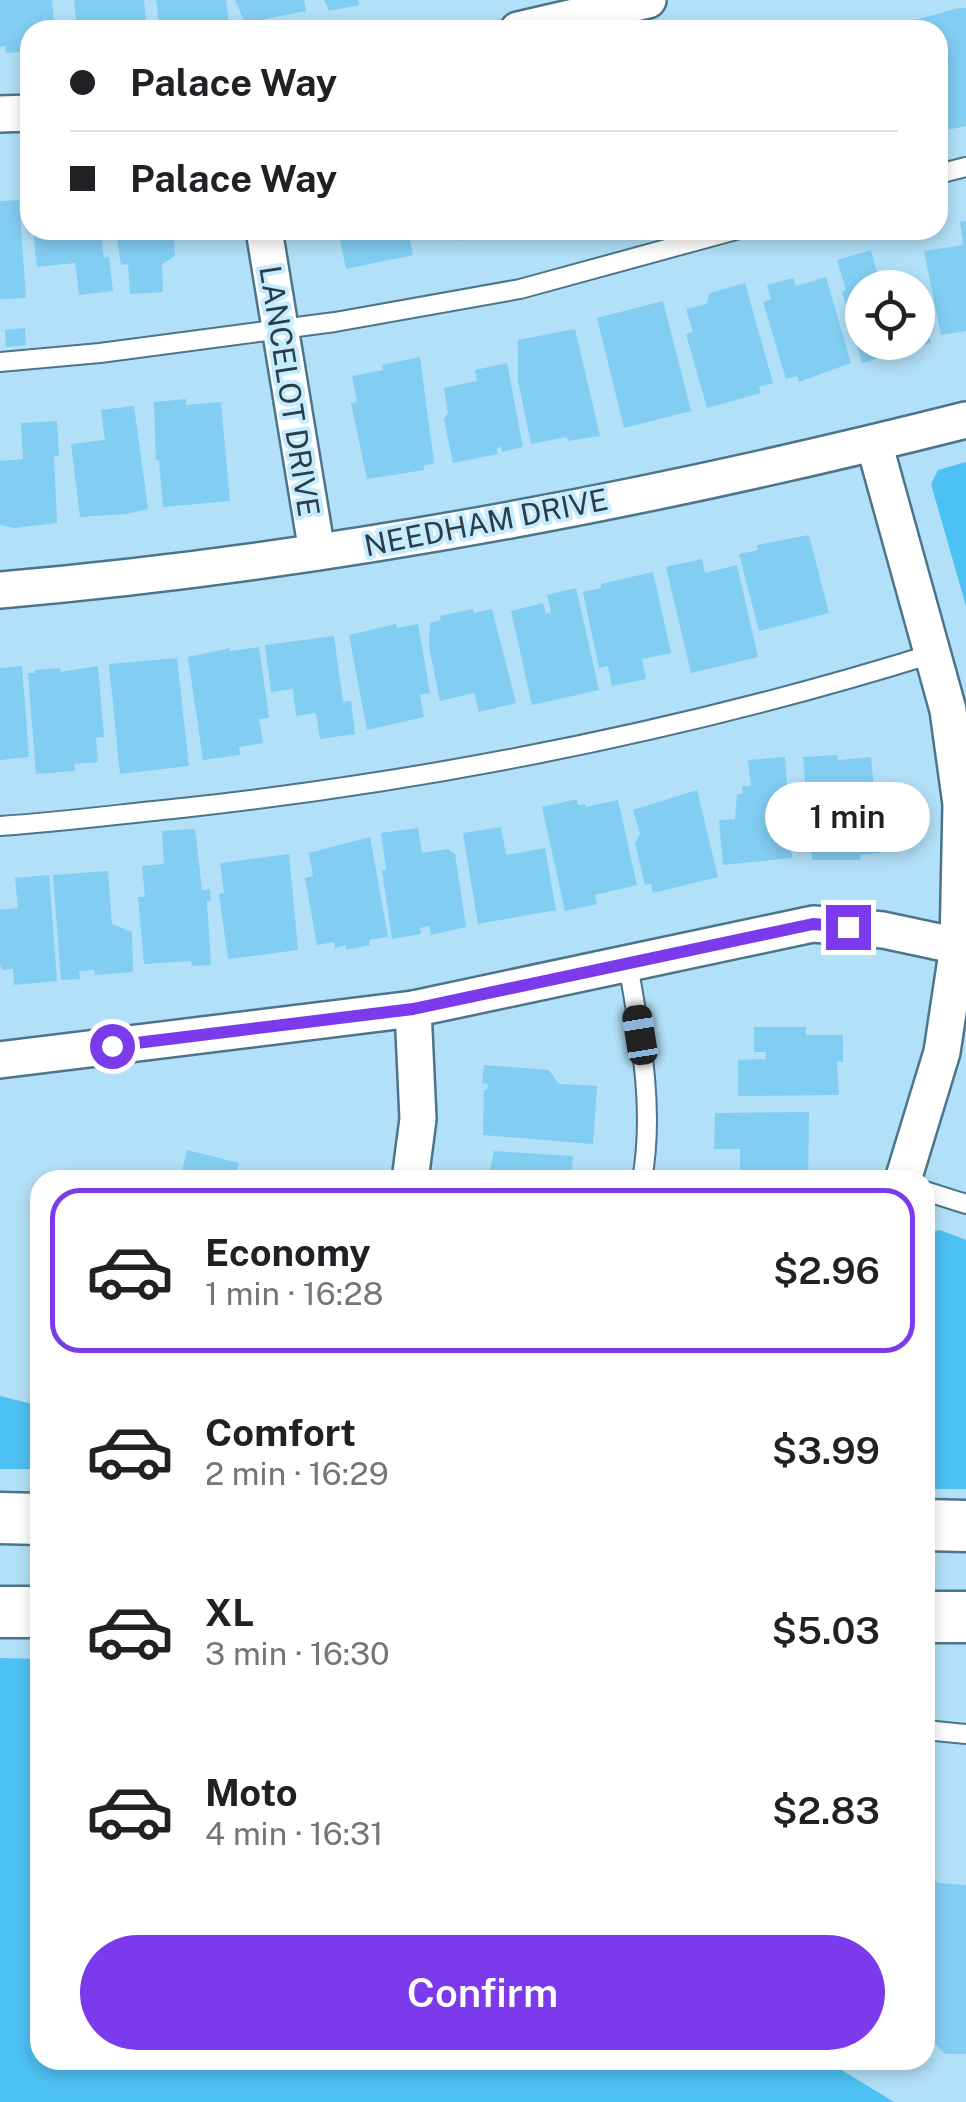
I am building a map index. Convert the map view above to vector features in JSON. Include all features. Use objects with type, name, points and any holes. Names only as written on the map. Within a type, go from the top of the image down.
[{"type":"main road","points":[[935,1526],[966,1526]]},
{"type":"main road","points":[[935,1617],[966,1617]]},
{"type":"street","points":[[561,20],[648,0]]},
{"type":"street","name":"LANCELOT DRIVE","points":[[266,240],[317,552]]},
{"type":"street","name":"NEEDHAM DRIVE","points":[[0,590],[156,576],[469,530],[966,420]]},
{"type":"street","points":[[874,443],[948,710],[964,804],[958,946],[942,1052],[906,1170]]},
{"type":"street","points":[[0,1060],[413,1009],[813,924],[883,930],[958,946]]},
{"type":"street","points":[[411,1170],[418,1119],[413,1009]]},
{"type":"lane","points":[[0,362],[100,354],[280,329],[520,289],[699,240]]},
{"type":"lane","points":[[0,826],[321,793],[442,772],[643,733],[822,688],[932,654]]},
{"type":"lane","points":[[628,964],[646,1071],[644,1170]]},
{"type":"lane","points":[[935,1194],[966,1204]]},
{"type":"lane","points":[[935,1731],[966,1734]]},
{"type":"shaded area","points":[[966,462],[966,606],[931,484],[938,470]]},
{"type":"shaded area","points":[[935,1231],[966,1240],[966,1489],[935,1489]]},
{"type":"shaded area","points":[[0,1396],[30,1404],[30,1469],[0,1469]]},
{"type":"shaded area","points":[[0,1658],[30,1659],[30,2070],[841,2070],[894,2102],[0,2102]]},
{"type":"building","points":[[0,0],[52,0],[54,20],[20,20],[20,52],[6,53],[5,46],[0,47]]},
{"type":"building","points":[[74,0],[144,0],[146,20],[76,20]]},
{"type":"building","points":[[156,0],[226,0],[229,20],[159,20]]},
{"type":"building","points":[[235,0],[304,0],[306,11],[244,20]]},
{"type":"building","points":[[324,0],[358,0],[359,5],[329,11]]},
{"type":"building","points":[[966,8],[966,126],[948,130],[948,20],[915,20]]},
{"type":"building","points":[[19,200],[26,298],[0,299],[0,201]]},
{"type":"building","points":[[966,221],[966,331],[941,335],[935,305],[935,270],[928,270],[924,251],[963,245],[960,222]]},
{"type":"building","points":[[34,240],[102,240],[104,258],[109,257],[113,291],[79,295],[75,263],[37,267]]},
{"type":"building","points":[[117,240],[174,240],[175,256],[162,264],[163,292],[130,294],[128,264],[121,265]]},
{"type":"building","points":[[340,240],[410,240],[413,255],[346,269]]},
{"type":"building","points":[[871,250],[876,270],[845,270],[845,287],[837,260]]},
{"type":"building","points":[[826,277],[845,342],[845,360],[851,363],[799,382],[797,376],[786,379],[763,302],[771,299],[767,285],[793,278],[796,286]]},
{"type":"building","points":[[745,283],[773,383],[759,387],[761,393],[707,408],[686,334],[693,332],[686,309],[706,304],[710,293]]},
{"type":"building","points":[[663,301],[691,411],[624,428],[597,318]]},
{"type":"building","points":[[25,328],[26,345],[6,347],[5,330]]},
{"type":"building","points":[[575,329],[600,436],[531,444],[518,380],[518,340]]},
{"type":"building","points":[[420,357],[434,463],[424,466],[424,470],[367,479],[351,403],[357,402],[352,376]]},
{"type":"building","points":[[507,363],[523,447],[502,452],[501,447],[497,448],[498,454],[453,463],[444,419],[448,413],[444,388],[477,381],[475,370]]},
{"type":"building","points":[[186,399],[186,405],[221,402],[230,501],[163,507],[154,402]]},
{"type":"building","points":[[134,406],[148,509],[80,517],[71,444],[105,440],[101,410]]},
{"type":"building","points":[[57,421],[57,523],[14,528],[0,525],[0,461],[23,459],[21,423]]},
{"type":"building","points":[[809,535],[829,613],[759,631],[739,554],[758,550],[757,545]]},
{"type":"building","points":[[702,559],[705,573],[737,565],[758,657],[691,673],[666,567]]},
{"type":"building","points":[[653,572],[671,653],[642,659],[646,679],[612,686],[608,666],[599,668],[583,592]]},
{"type":"building","points":[[576,588],[599,690],[532,705],[511,611],[543,603],[546,614],[551,612],[547,595]]},
{"type":"building","points":[[473,609],[474,613],[492,609],[516,703],[479,712],[474,693],[440,701],[429,646],[430,623],[441,620],[440,616]]},
{"type":"building","points":[[396,624],[397,628],[418,624],[430,693],[420,695],[424,717],[367,730],[349,635]]},
{"type":"building","points":[[334,636],[343,702],[351,701],[355,734],[320,739],[316,713],[296,716],[293,689],[271,692],[265,645]]},
{"type":"building","points":[[259,647],[269,718],[259,719],[263,743],[239,747],[240,755],[203,760],[188,657],[230,648]]},
{"type":"building","points":[[177,658],[189,766],[120,774],[109,664]]},
{"type":"building","points":[[22,666],[29,757],[0,760],[0,668]]},
{"type":"building","points":[[98,666],[104,737],[96,738],[98,762],[74,764],[75,771],[36,774],[28,673]]},
{"type":"building","points":[[837,755],[838,760],[871,757],[880,853],[860,855],[861,860],[812,860],[803,757]]},
{"type":"building","points":[[785,757],[792,858],[723,865],[719,820],[735,819],[737,794],[743,793],[742,786],[751,786],[748,760]]},
{"type":"building","points":[[697,790],[718,877],[653,893],[651,884],[645,885],[635,843],[640,834],[633,810]]},
{"type":"building","points":[[577,799],[578,805],[586,807],[618,800],[637,885],[595,895],[597,904],[565,911],[542,807]]},
{"type":"building","points":[[501,827],[506,855],[545,848],[556,910],[478,924],[463,833]]},
{"type":"building","points":[[418,828],[422,853],[448,849],[455,854],[466,927],[431,935],[429,926],[420,928],[421,934],[392,939],[381,833]]},
{"type":"building","points":[[195,829],[202,890],[210,889],[211,901],[207,901],[211,965],[192,966],[191,961],[144,964],[138,897],[145,897],[142,866],[164,864],[162,831]]},
{"type":"building","points":[[370,837],[388,937],[346,950],[346,945],[335,948],[334,942],[317,945],[305,878],[313,876],[309,853]]},
{"type":"building","points":[[289,854],[298,950],[228,959],[219,894],[224,893],[220,863]]},
{"type":"building","points":[[108,871],[112,924],[132,932],[133,972],[95,975],[94,970],[79,971],[80,979],[61,980],[53,875]]},
{"type":"building","points":[[49,875],[57,981],[14,985],[13,969],[2,970],[0,964],[0,910],[18,908],[15,878]]},
{"type":"building","points":[[754,1027],[806,1027],[806,1035],[843,1035],[843,1062],[837,1062],[839,1095],[738,1096],[738,1060],[766,1059],[766,1052],[754,1052]]},
{"type":"building","points":[[484,1065],[549,1070],[559,1084],[597,1086],[593,1144],[483,1135],[484,1090],[488,1084],[482,1083]]},
{"type":"building","points":[[809,1112],[808,1170],[740,1170],[740,1149],[714,1149],[715,1113]]},
{"type":"building","points":[[187,1150],[239,1163],[237,1170],[182,1170]]},
{"type":"building","points":[[494,1151],[573,1156],[572,1170],[490,1170]]},
{"type":"building","points":[[935,1880],[966,1885],[966,2054],[945,2054],[935,2044]]},
{"type":"route","points":[[112,1046],[413,1009],[813,924],[848,927]]}]
